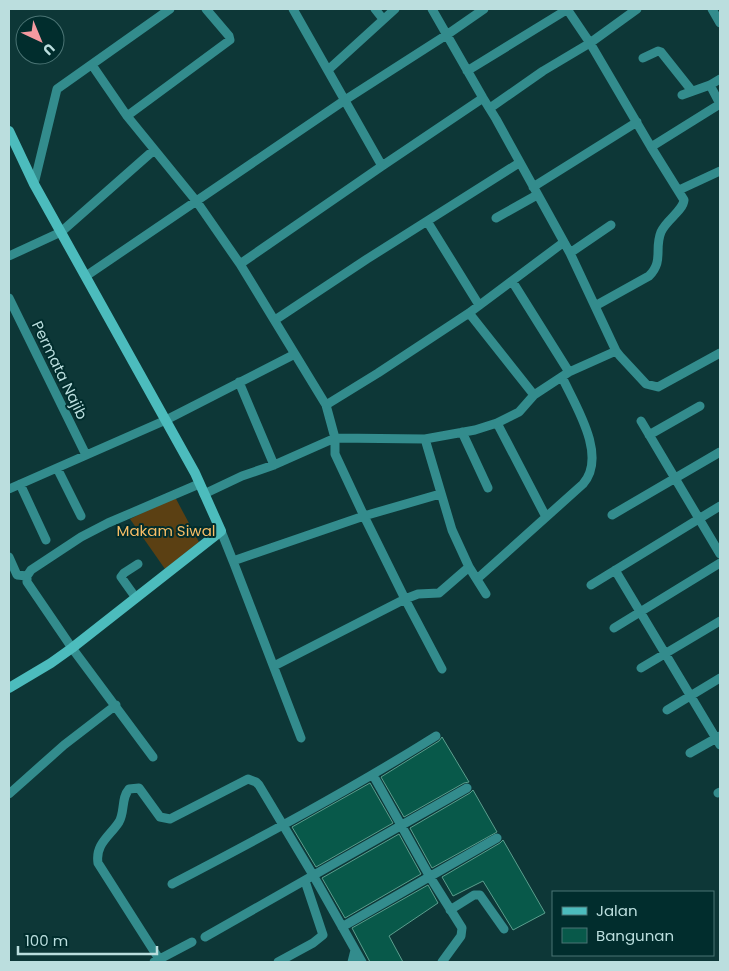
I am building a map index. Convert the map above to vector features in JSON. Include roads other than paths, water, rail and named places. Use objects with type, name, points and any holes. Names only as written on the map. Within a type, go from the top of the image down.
[{"type":"street","points":[[34,184],[56,90],[60,85],[92,65],[170,9]]},
{"type":"street","points":[[127,116],[230,40],[229,36],[206,9]]},
{"type":"street","points":[[294,9],[382,166]]},
{"type":"street","points":[[374,9],[383,19]]},
{"type":"street","points":[[328,70],[395,9]]},
{"type":"street","points":[[432,9],[490,108],[570,253],[618,353],[646,384],[658,387],[720,353]]},
{"type":"street","points":[[86,276],[344,100],[484,9]]},
{"type":"street","points":[[467,71],[567,9],[590,43],[651,147],[683,197],[684,202],[660,233],[659,257],[654,271],[649,276],[595,306]]},
{"type":"street","points":[[712,9],[720,20]]},
{"type":"street","points":[[490,108],[590,43],[632,10]]},
{"type":"street","points":[[643,58],[658,50],[661,52],[692,91]]},
{"type":"street","points":[[92,65],[127,116],[197,202],[240,264],[326,405],[335,438],[335,454],[405,599],[442,669]]},
{"type":"street","points":[[682,94],[710,85],[720,79]]},
{"type":"street","points":[[651,147],[720,104],[710,85]]},
{"type":"street","points":[[240,264],[483,98]]},
{"type":"street","points":[[496,218],[637,122]]},
{"type":"street","points":[[9,131],[34,184],[166,420],[204,494],[221,531],[302,738]]},
{"type":"street","points":[[9,256],[61,232],[154,150]]},
{"type":"street","points":[[275,320],[367,259],[519,163]]},
{"type":"street","points":[[679,190],[720,171]]},
{"type":"street","points":[[427,221],[479,305]]},
{"type":"street","points":[[570,253],[611,225]]},
{"type":"street","points":[[326,405],[378,374],[469,313],[564,242]]},
{"type":"street","points":[[477,579],[586,480],[593,463],[590,441],[566,375],[512,281]]},
{"type":"street","name":"Permata Najib","points":[[9,298],[86,455]]},
{"type":"street","points":[[469,313],[534,395]]},
{"type":"street","points":[[204,494],[242,476],[274,465],[335,438],[425,439],[497,423],[519,412],[534,395],[566,375],[618,353]]},
{"type":"street","points":[[9,489],[166,420],[295,354]]},
{"type":"street","points":[[239,382],[274,465]]},
{"type":"street","points":[[649,435],[700,406]]},
{"type":"street","points":[[642,421],[720,554]]},
{"type":"street","points":[[497,423],[546,517]]},
{"type":"street","points":[[462,432],[488,488]]},
{"type":"street","points":[[425,439],[452,530],[469,567],[486,594]]},
{"type":"street","points":[[612,515],[720,452]]},
{"type":"street","points":[[57,468],[81,516]]},
{"type":"street","points":[[20,484],[46,540]]},
{"type":"street","points":[[153,757],[72,648],[27,582],[27,576],[31,570],[81,537],[117,519],[199,484]]},
{"type":"street","points":[[233,561],[364,516],[440,494]]},
{"type":"street","points":[[591,585],[720,506]]},
{"type":"street","points":[[9,688],[72,648],[221,531]]},
{"type":"street","points":[[9,558],[17,575],[27,576]]},
{"type":"street","points":[[614,628],[720,563]]},
{"type":"street","points":[[136,598],[122,577],[124,573],[138,564]]},
{"type":"street","points":[[274,666],[405,599],[418,594],[439,593],[469,567]]},
{"type":"street","points":[[615,570],[690,696],[719,739],[690,753]]},
{"type":"street","points":[[641,668],[720,621]]},
{"type":"street","points":[[666,710],[720,678]]},
{"type":"street","points":[[9,794],[64,745],[116,705]]},
{"type":"street","points":[[172,884],[283,826],[373,775],[436,736]]},
{"type":"street","points":[[373,775],[430,877],[460,925],[462,934],[442,962]]},
{"type":"street","points":[[192,942],[158,961],[100,867],[97,854],[104,840],[122,816],[125,793],[129,789],[139,788],[143,790],[155,812],[162,818],[170,819],[248,779],[259,785],[283,826],[309,878],[342,927],[362,962]]},
{"type":"street","points":[[205,937],[467,788]]},
{"type":"street","points":[[342,927],[497,838]]},
{"type":"street","points":[[278,962],[314,943],[323,935],[309,878]]},
{"type":"street","points":[[450,910],[474,895],[480,895],[504,929]]},
{"type":"street","points":[[352,962],[355,950]]},
{"type":"park label","name":"Makam Siwal","points":[[166,530]]}]
